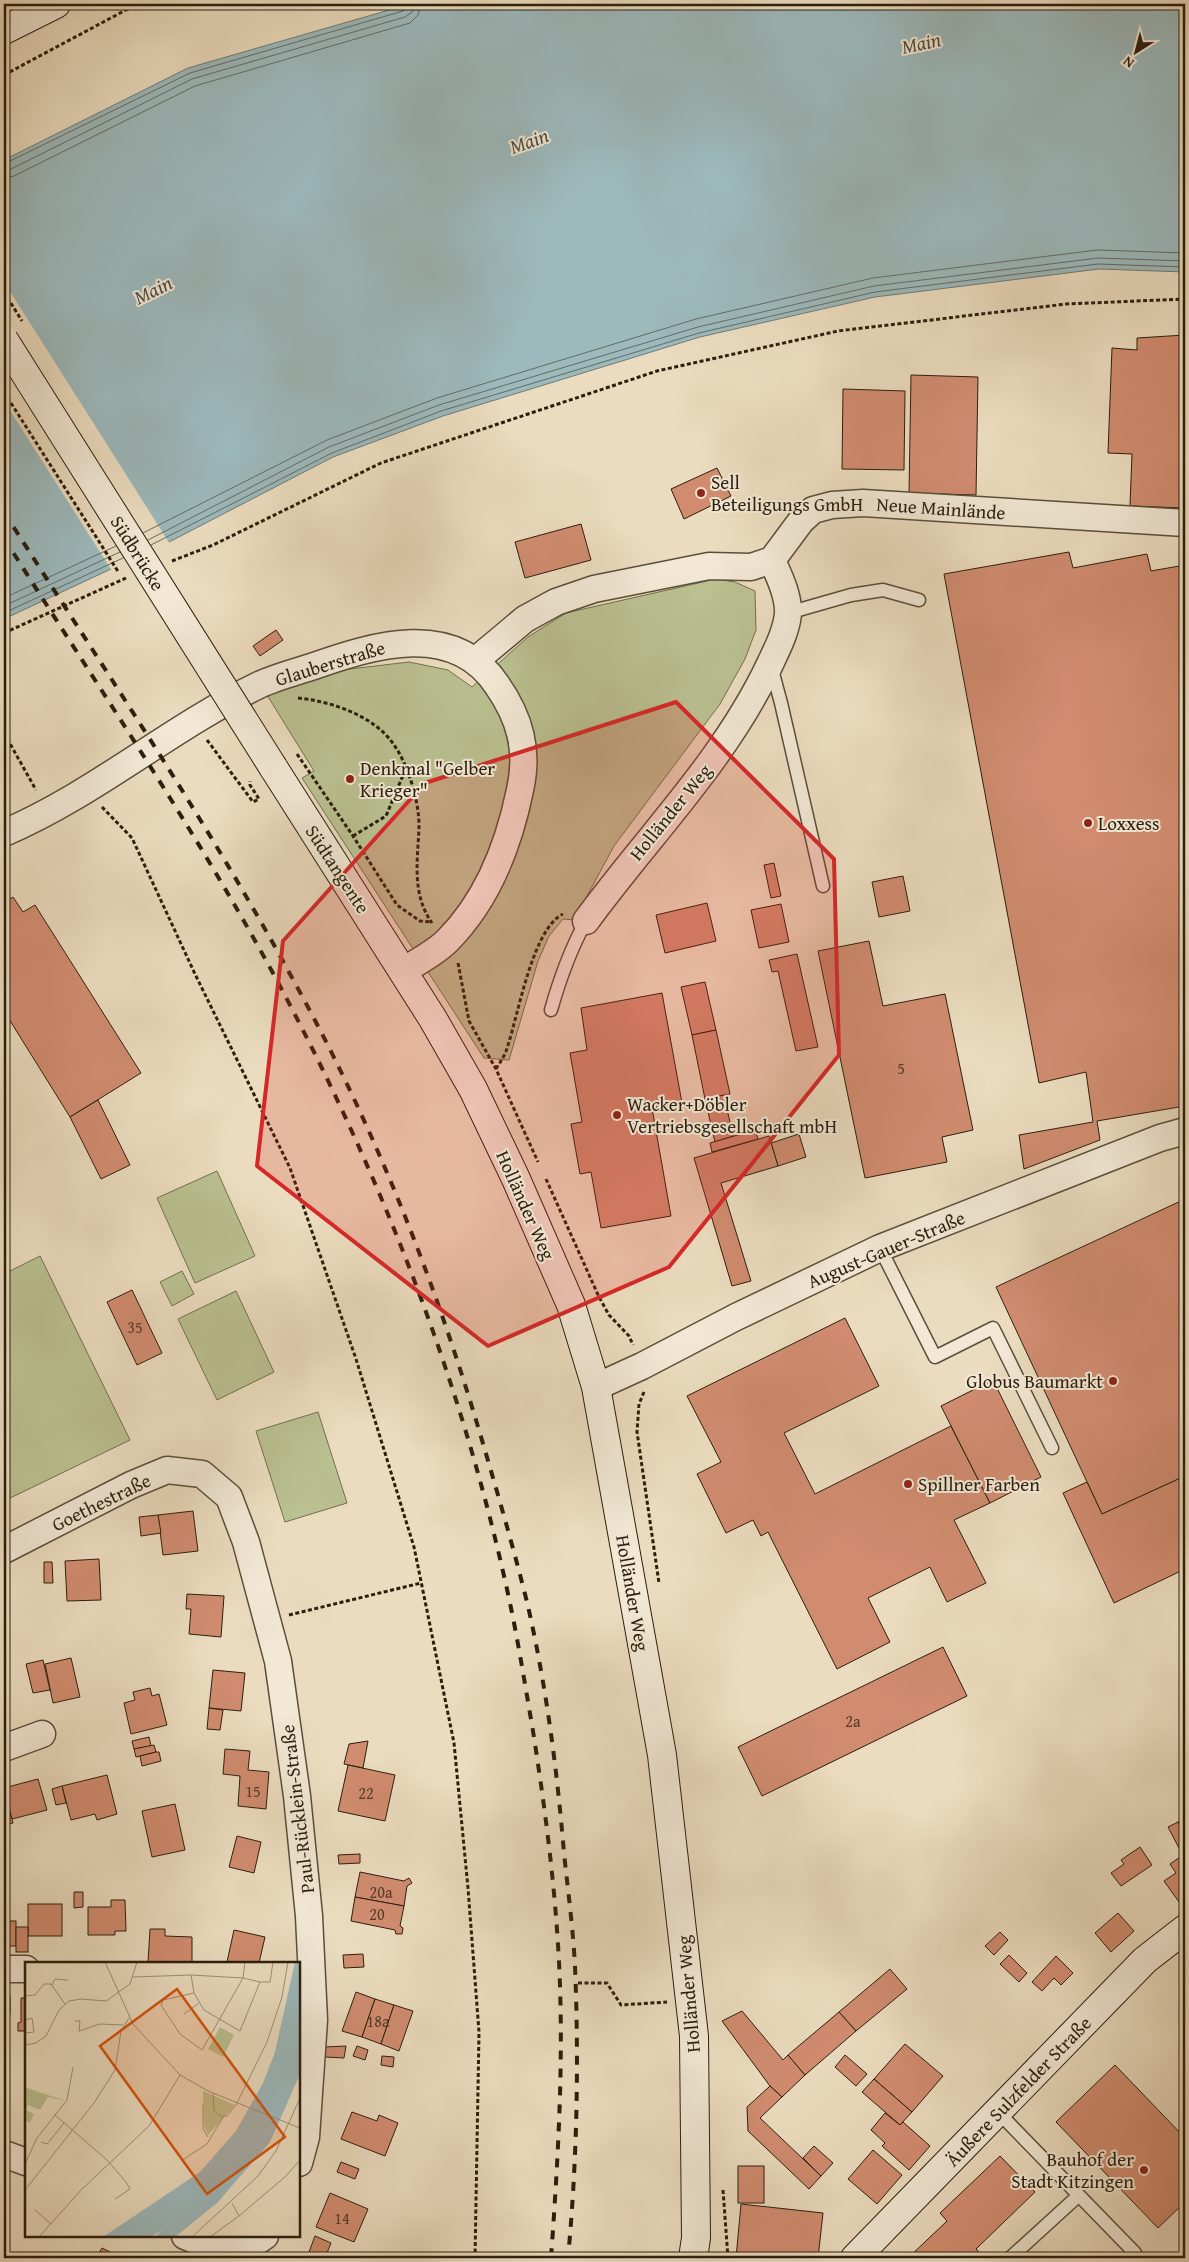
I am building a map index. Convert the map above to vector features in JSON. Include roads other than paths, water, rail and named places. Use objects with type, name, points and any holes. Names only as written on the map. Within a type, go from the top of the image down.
[{"type":"main road","points":[[4,30],[56,4]]},
{"type":"main road","name":"Südbrücke","points":[[4,340],[262,774]]},
{"type":"main road","name":"Südtangente","points":[[262,774],[403,971]]},
{"type":"main road","name":"Holländer Weg","points":[[403,971],[433,1018],[473,1089],[516,1179],[571,1305],[596,1387],[662,1755],[694,2036],[696,2238],[693,2258]]},
{"type":"main road","name":"Äußere Sulzfelder Straße","points":[[855,2258],[1145,1960],[1185,1930]]},
{"type":"street","name":"Neue Mainlände","points":[[772,560],[801,521],[813,510],[832,505],[862,503],[1185,523]]},
{"type":"street","name":"Holländer Weg","points":[[586,921],[620,874],[706,769],[751,700],[770,664],[782,639],[788,613],[782,583],[772,560]]},
{"type":"street","points":[[476,660],[525,619],[556,602],[594,589],[709,566],[751,567],[772,560]]},
{"type":"street","name":"Glauberstraße","points":[[4,833],[81,793],[211,712],[260,684],[334,658],[392,644],[428,642],[457,651],[476,660],[492,676],[519,723],[524,751],[523,780],[515,816],[494,870],[478,901],[438,932],[403,971]]},
{"type":"street","name":"August-Gauer-Straße","points":[[596,1387],[880,1248],[1160,1138],[1185,1131]]},
{"type":"street","name":"Goethestraße","points":[[4,1550],[131,1485],[167,1470],[202,1474]]},
{"type":"street","name":"Paul-Rücklein-Straße","points":[[202,1474],[229,1497],[246,1542],[278,1661],[297,1796],[309,1916],[314,2020],[306,2138],[300,2159]]},
{"type":"street","points":[[4,1748],[42,1734]]},
{"type":"street","points":[[4,1969],[25,1969]]},
{"type":"street","points":[[4,2154],[25,2162]]},
{"type":"street","points":[[187,2237],[222,2251],[246,2254],[264,2237]]},
{"type":"lane","points":[[788,613],[851,595],[883,590],[920,600]]},
{"type":"lane","points":[[770,664],[781,703],[823,886]]},
{"type":"lane","name":"Holländer Weg","points":[[551,1010],[561,974],[572,946],[586,921]]},
{"type":"lane","points":[[880,1248],[935,1357],[993,1328],[1052,1448]]},
{"type":"lane","points":[[998,2112],[1135,2253],[1129,2258]]},
{"type":"lane","points":[[1010,2258],[1078,2196]]},
{"type":"water","name":"Main","points":[[410,4],[1185,4],[1185,272],[1099,269],[875,297],[700,337],[443,416],[333,457],[173,540],[4,619],[4,160],[188,68]]},
{"type":"railway","points":[[4,512],[191,805],[296,985],[325,1040],[379,1153],[425,1269],[466,1387],[527,1602],[545,1695],[558,1790],[573,1938],[576,2002],[577,2076],[575,2149],[568,2258]]},
{"type":"railway","points":[[4,538],[152,768],[223,885],[290,1005],[357,1142],[387,1212],[415,1283],[465,1428],[486,1502],[520,1653],[533,1731],[552,1875],[559,1962],[561,2073],[551,2258]]},
{"type":"place","name":"Sell Beteiligungs GmbH","points":[[701,493]]},
{"type":"place","name":"Denkmal \"Gelber Krieger\"","points":[[350,779]]},
{"type":"place","name":"Loxxess","points":[[1088,823]]},
{"type":"place","name":"Wacker+Döbler Vertriebsgesellschaft mbH","points":[[617,1115]]},
{"type":"place","name":"Globus Baumarkt","points":[[1113,1381]]},
{"type":"place","name":"Spillner Farben","points":[[908,1484]]},
{"type":"place","name":"Bauhof der Stadt Kitzingen","points":[[1144,2170]]}]
